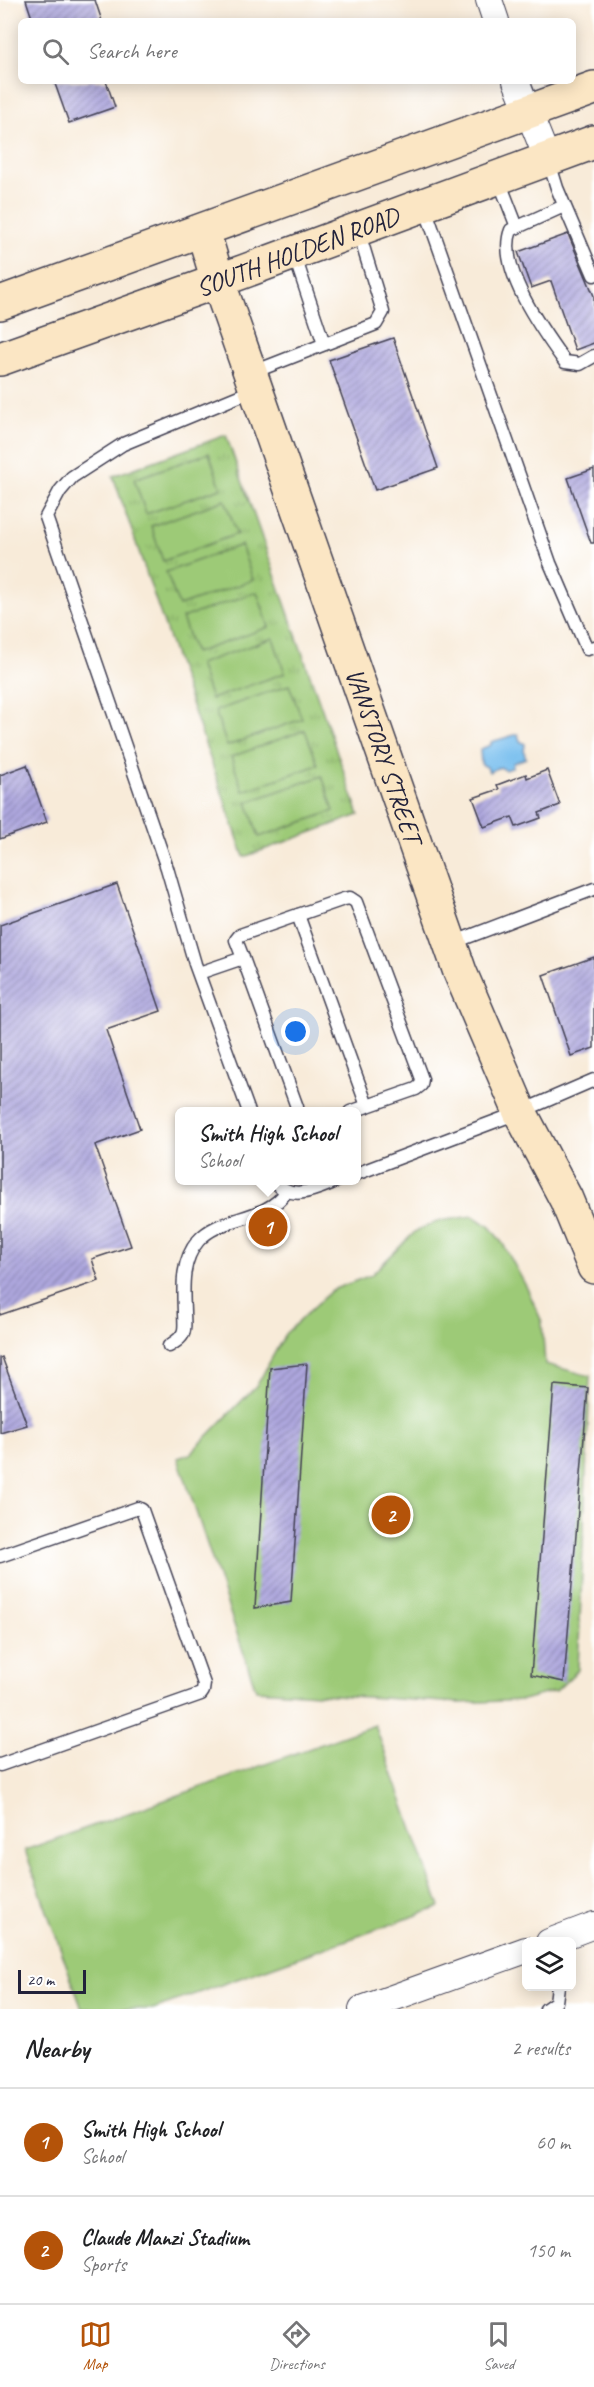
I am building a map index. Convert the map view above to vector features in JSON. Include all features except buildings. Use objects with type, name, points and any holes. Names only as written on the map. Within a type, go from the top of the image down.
[{"type":"main road","name":"SOUTH HOLDEN ROAD","points":[[0,303],[594,88]]},
{"type":"main road","name":"SOUTH HOLDEN ROAD","points":[[0,358],[218,281],[594,142]]},
{"type":"main road","name":"VANSTORY STREET","points":[[203,231],[218,281],[451,944],[520,1112],[566,1199],[594,1268]]},
{"type":"street","points":[[489,0],[495,18]]},
{"type":"street","points":[[517,84],[547,158]]},
{"type":"street","points":[[560,1937],[594,1925]]},
{"type":"street","points":[[362,2009],[522,1951]]},
{"type":"lane","points":[[547,158],[564,206],[584,246],[594,275]]},
{"type":"lane","points":[[498,177],[517,227]]},
{"type":"lane","points":[[424,204],[550,563],[587,649],[594,647]]},
{"type":"lane","points":[[564,206],[511,230],[508,247],[514,276],[530,310],[565,362],[580,364],[594,356]]},
{"type":"lane","points":[[247,1107],[197,969],[167,868],[46,516],[60,491],[72,477],[123,444],[324,344],[376,324],[383,312],[358,229]]},
{"type":"lane","points":[[293,253],[324,344]]},
{"type":"lane","points":[[451,944],[594,889]]},
{"type":"lane","points":[[298,1107],[236,940],[240,935],[350,898],[356,902],[422,1079],[422,1085],[416,1089],[361,1108]]},
{"type":"lane","points":[[298,915],[367,1106]]},
{"type":"lane","points":[[197,969],[243,958]]},
{"type":"lane","points":[[361,1172],[520,1112],[594,1080]]},
{"type":"lane","points":[[279,1185],[286,1192],[296,1194],[326,1185]]},
{"type":"lane","points":[[169,1346],[181,1338],[184,1330],[183,1280],[186,1265],[198,1241],[206,1234],[221,1227],[273,1206],[286,1192]]},
{"type":"lane","points":[[0,1556],[138,1508],[142,1509],[204,1684],[201,1694],[1,1762]]},
{"type":"lane","points":[[546,2009],[556,2002],[557,1991]]},
{"type":"green space","points":[[226,435],[359,815],[244,857],[113,476]]},
{"type":"green space","points":[[209,453],[221,488],[146,514],[134,479]]},
{"type":"green space","points":[[225,500],[237,534],[163,561],[151,526]]},
{"type":"green space","points":[[241,545],[253,580],[179,606],[166,572]]},
{"type":"green space","points":[[257,592],[269,627],[195,653],[182,618]]},
{"type":"green space","points":[[273,638],[285,673],[211,699],[199,664]]},
{"type":"green space","points":[[289,685],[302,719],[227,746],[215,711]]},
{"type":"green space","points":[[305,730],[318,765],[243,791],[231,757]]},
{"type":"green space","points":[[322,776],[334,811],[259,837],[247,802]]},
{"type":"green space","points":[[473,1216],[490,1227],[503,1244],[527,1288],[542,1322],[545,1364],[590,1376],[578,1670],[556,1691],[523,1700],[460,1703],[256,1690],[178,1458],[190,1454],[257,1385],[285,1334],[332,1290],[371,1275],[416,1231],[439,1221]]},
{"type":"green space","points":[[375,1725],[440,1907],[153,2009],[82,2009],[25,1850]]},
{"type":"water","points":[[518,734],[520,741],[525,744],[526,758],[513,763],[512,768],[505,770],[500,767],[489,772],[487,767],[481,764],[480,749],[491,745],[491,742]]},
{"type":"place","name":"Smith High School","points":[[268,1227]]},
{"type":"place","name":"Claude Manzi Stadium","points":[[391,1515]]}]
